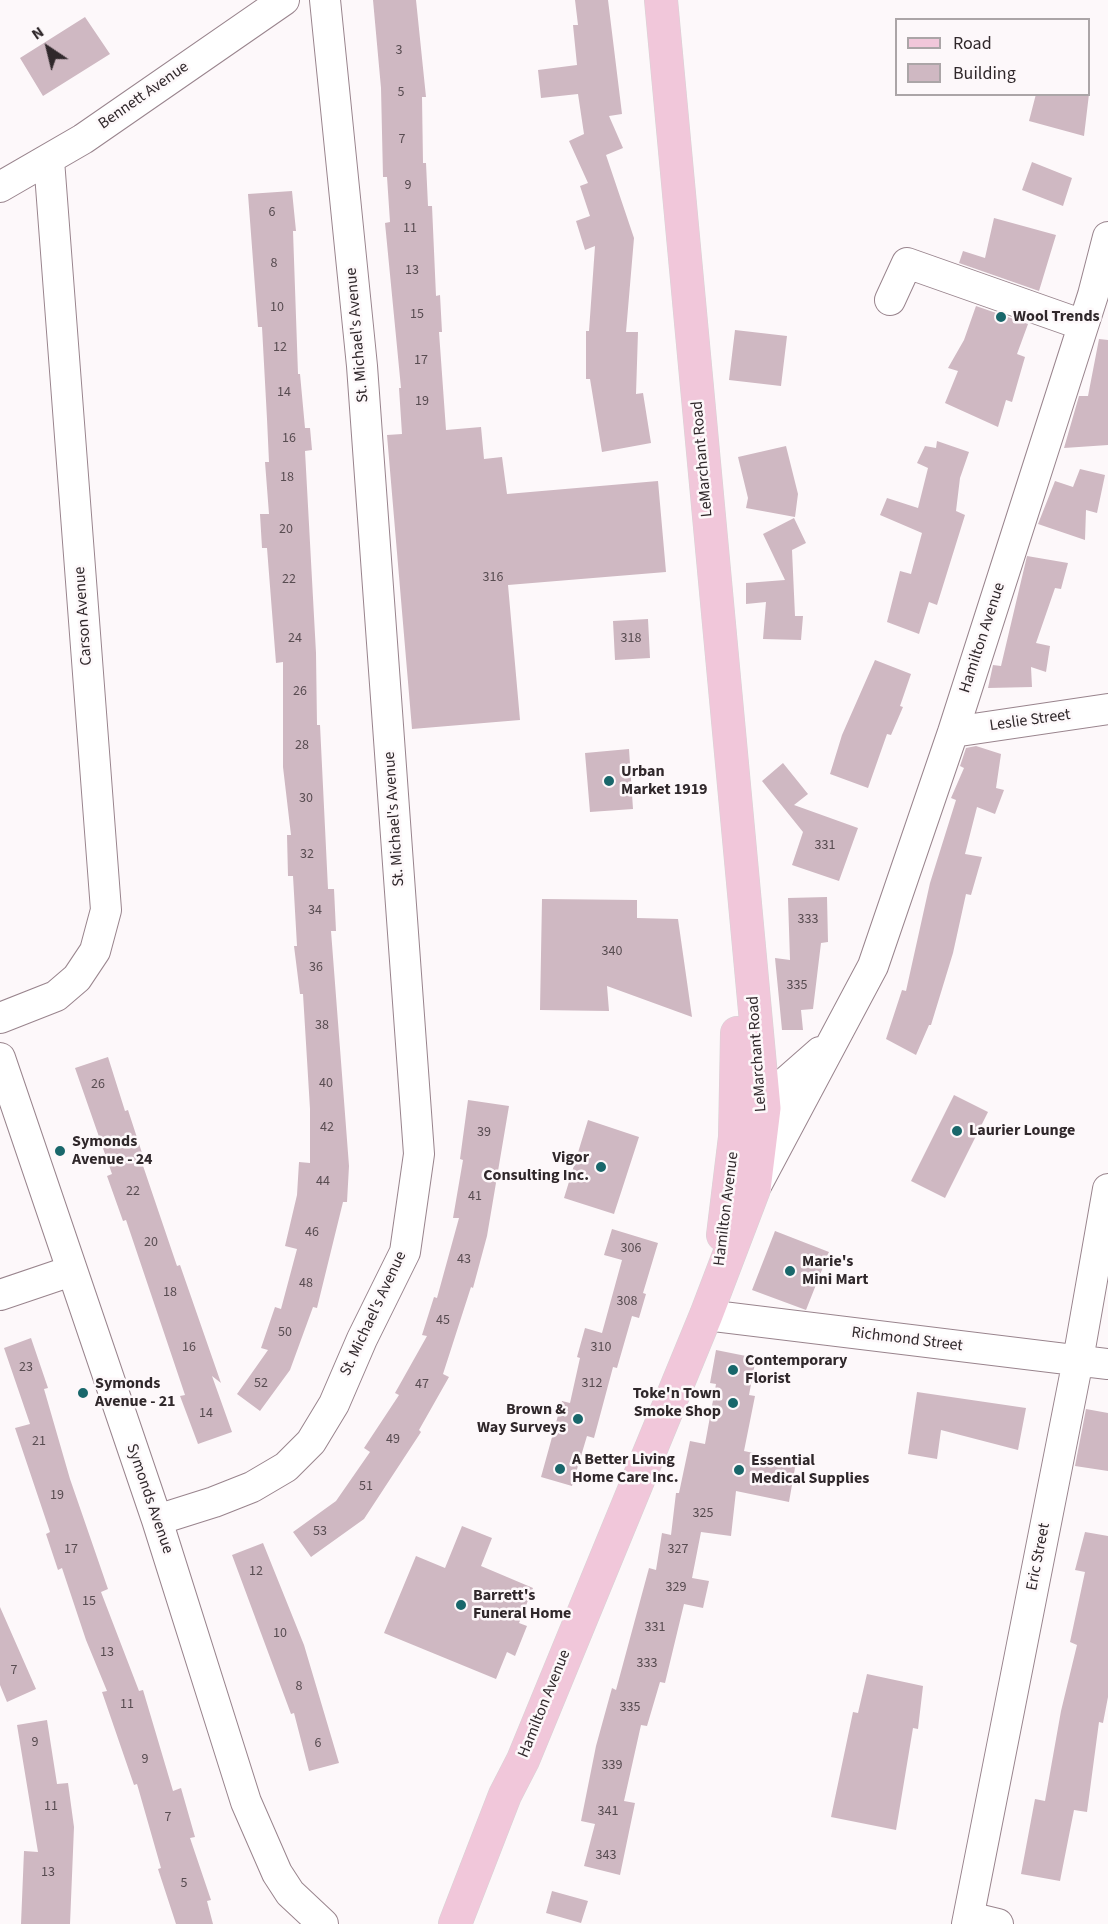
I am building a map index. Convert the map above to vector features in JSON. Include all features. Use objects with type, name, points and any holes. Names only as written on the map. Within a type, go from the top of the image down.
[{"type":"main road","name":"LeMarchant Road","points":[[660,0],[764,1108],[754,1189]]},
{"type":"main road","name":"LeMarchant Road","points":[[735,1137],[738,1078],[737,1038],[746,918]]},
{"type":"main road","name":"Hamilton Avenue","points":[[718,1285],[735,1137]]},
{"type":"main road","name":"Hamilton Avenue","points":[[455,1924],[505,1795],[523,1760],[706,1315],[754,1189]]},
{"type":"street","name":"Bennett Avenue","points":[[0,187],[49,160],[126,110],[284,0]]},
{"type":"street","name":"St. Michael's Avenue","points":[[157,1520],[252,1487],[286,1467],[311,1442],[334,1404],[362,1339],[405,1252],[419,1154],[362,366],[325,0]]},
{"type":"street","name":"Carson Avenue","points":[[0,1018],[56,996],[77,978],[95,951],[106,910],[49,160]]},
{"type":"street","name":"Hamilton Avenue","points":[[754,1189],[873,966],[953,732],[1083,325],[1108,237]]},
{"type":"street","points":[[890,300],[907,263],[1083,325]]},
{"type":"street","name":"Leslie Street","points":[[953,732],[1108,710]]},
{"type":"street","name":"Hamilton Avenue","points":[[735,1137],[764,1108],[779,1088],[811,1061],[839,1032]]},
{"type":"street","points":[[758,1044],[782,1060],[811,1061]]},
{"type":"street","name":"Symonds Avenue","points":[[0,1058],[157,1520],[233,1762],[263,1846],[290,1893],[323,1924]]},
{"type":"street","name":"Eric Street","points":[[968,1921],[1078,1360],[1108,1189]]},
{"type":"street","points":[[0,1295],[71,1271]]},
{"type":"street","name":"Richmond Street","points":[[706,1315],[1108,1364]]},
{"type":"street","points":[[968,1921],[998,1924]]},
{"type":"building","points":[[373,0],[416,0],[426,97],[422,97],[423,163],[426,163],[428,206],[432,206],[436,296],[440,295],[442,332],[439,332],[446,430],[481,427],[484,459],[502,457],[507,494],[658,481],[666,572],[508,585],[520,720],[412,729],[387,435],[402,434],[399,388],[401,388],[385,223],[390,222],[387,177],[383,177],[381,88]]},
{"type":"building","points":[[575,0],[608,0],[622,114],[609,116],[623,148],[606,155],[634,238],[626,332],[638,332],[636,394],[643,393],[651,443],[602,452],[590,379],[586,379],[586,331],[589,331],[595,246],[585,250],[576,221],[590,216],[580,186],[588,183],[569,141],[584,134],[578,94],[541,98],[538,70],[577,65],[573,25],[578,25]]},
{"type":"building","points":[[85,17],[110,54],[43,96],[20,58]]},
{"type":"building","points":[[1035,96],[1089,96],[1084,136],[1029,121]]},
{"type":"building","points":[[1032,162],[1072,178],[1063,206],[1022,190]]},
{"type":"building","points":[[292,191],[296,231],[293,231],[298,374],[300,374],[305,428],[310,428],[312,450],[305,451],[316,653],[317,725],[320,725],[328,889],[334,889],[336,931],[331,931],[349,1166],[347,1202],[343,1202],[317,1308],[313,1307],[290,1370],[260,1411],[237,1394],[268,1350],[261,1348],[275,1307],[281,1309],[297,1249],[285,1246],[297,1195],[299,1162],[310,1163],[310,1109],[303,994],[300,994],[294,946],[297,946],[293,876],[288,876],[287,835],[291,835],[283,767],[283,662],[276,663],[267,548],[262,548],[260,514],[269,514],[265,462],[269,462],[262,327],[258,327],[248,194]]},
{"type":"building","points":[[994,218],[1056,235],[1039,291],[959,263],[963,251],[985,258]]},
{"type":"building","points":[[976,306],[1028,324],[1017,354],[1025,357],[1012,402],[1006,400],[998,427],[945,403],[958,371],[948,368],[964,340]]},
{"type":"building","points":[[735,330],[787,336],[781,386],[729,380]]},
{"type":"building","points":[[1099,339],[1108,340],[1108,445],[1064,448],[1079,396],[1088,396]]},
{"type":"building","points":[[937,441],[969,452],[960,478],[956,511],[965,515],[937,605],[929,602],[919,634],[887,622],[900,571],[911,574],[922,533],[880,515],[887,498],[918,508],[928,468],[917,463],[925,446],[936,448]]},
{"type":"building","points":[[786,446],[798,494],[795,517],[746,508],[748,498],[738,457]]},
{"type":"building","points":[[1080,469],[1105,475],[1097,513],[1086,510],[1085,540],[1038,524],[1055,481],[1073,487]]},
{"type":"building","points":[[794,518],[806,543],[792,550],[795,616],[803,616],[801,640],[763,639],[766,602],[746,604],[746,583],[785,580],[763,534]]},
{"type":"building","points":[[1027,556],[1068,563],[1061,589],[1055,588],[1036,643],[1050,646],[1046,672],[1031,667],[1032,687],[988,688],[993,665],[1001,666]]},
{"type":"building","points":[[648,619],[650,658],[615,660],[613,621]]},
{"type":"building","points":[[875,660],[911,674],[900,706],[903,707],[891,735],[887,734],[868,788],[830,774],[842,735]]},
{"type":"building","points":[[976,746],[1001,754],[996,788],[1004,790],[995,814],[977,807],[965,854],[982,857],[971,895],[966,894],[953,953],[931,1025],[916,1055],[886,1039],[902,990],[906,991],[930,883],[956,800],[951,798],[964,768],[960,766],[966,748]]},
{"type":"building","name":"Urban Market 1919","points":[[629,749],[633,809],[590,812],[585,753]]},
{"type":"building","points":[[783,763],[808,794],[794,805],[858,828],[839,881],[792,865],[803,832],[762,781]]},
{"type":"building","points":[[827,897],[828,942],[821,943],[813,1009],[801,1010],[803,1030],[782,1030],[775,958],[790,960],[788,898]]},
{"type":"building","points":[[542,899],[637,900],[637,918],[678,919],[692,1017],[607,986],[609,1011],[540,1010]]},
{"type":"building","points":[[108,1057],[125,1111],[128,1110],[142,1153],[139,1154],[177,1266],[180,1265],[221,1383],[212,1376],[232,1432],[198,1444],[180,1396],[185,1395],[126,1220],[123,1221],[107,1176],[112,1174],[75,1068]]},
{"type":"building","name":"Laurier Lounge","points":[[954,1095],[988,1112],[945,1198],[911,1181]]},
{"type":"building","points":[[468,1100],[509,1106],[487,1236],[473,1288],[471,1287],[443,1374],[449,1377],[419,1430],[421,1432],[364,1519],[311,1557],[293,1532],[336,1501],[370,1452],[364,1448],[399,1395],[395,1393],[427,1336],[422,1335],[434,1297],[437,1298],[459,1218],[453,1218],[463,1160],[460,1159]]},
{"type":"building","name":"Vigor Consulting Inc.","points":[[588,1120],[639,1137],[614,1214],[564,1198]]},
{"type":"building","points":[[612,1229],[658,1243],[643,1293],[646,1294],[639,1318],[632,1316],[617,1368],[613,1367],[594,1438],[587,1436],[572,1486],[541,1477],[562,1401],[570,1403],[580,1358],[577,1357],[585,1328],[602,1333],[622,1260],[604,1255]]},
{"type":"building","name":"Marie's Mini Mart","points":[[775,1231],[829,1252],[806,1310],[752,1290]]},
{"type":"building","points":[[31,1338],[48,1388],[44,1389],[70,1479],[108,1589],[101,1592],[139,1691],[143,1690],[173,1791],[181,1788],[195,1837],[190,1838],[211,1900],[207,1901],[213,1924],[176,1924],[158,1869],[161,1868],[137,1784],[134,1785],[102,1692],[107,1691],[86,1640],[62,1568],[58,1570],[46,1534],[50,1532],[15,1428],[30,1424],[4,1348]]},
{"type":"building","points":[[716,1350],[756,1358],[749,1395],[755,1396],[744,1451],[796,1462],[789,1502],[736,1491],[731,1536],[701,1532],[692,1578],[709,1581],[703,1608],[684,1604],[665,1683],[660,1682],[647,1726],[641,1725],[624,1801],[635,1803],[620,1875],[584,1866],[595,1824],[581,1821],[596,1746],[612,1688],[616,1690],[649,1568],[656,1570],[662,1533],[671,1535],[676,1493],[679,1493],[690,1441],[705,1444],[716,1384],[710,1383]]},
{"type":"building","points":[[917,1392],[1026,1408],[1018,1450],[941,1430],[937,1459],[908,1454]]},
{"type":"building","points":[[1086,1409],[1108,1413],[1108,1471],[1075,1466]]},
{"type":"building","name":"Barrett's Funeral Home","points":[[462,1526],[492,1538],[481,1566],[533,1588],[519,1623],[527,1626],[515,1656],[507,1652],[496,1679],[384,1633],[416,1556],[445,1568]]},
{"type":"building","points":[[1085,1532],[1108,1536],[1108,1697],[1103,1723],[1099,1722],[1087,1812],[1074,1810],[1060,1881],[1021,1874],[1035,1799],[1045,1801],[1061,1711],[1077,1645],[1070,1642],[1085,1572],[1075,1570]]},
{"type":"building","points":[[263,1543],[304,1645],[339,1763],[309,1771],[294,1713],[291,1714],[232,1555]]},
{"type":"building","points":[[0,1607],[36,1689],[7,1702],[0,1685]]},
{"type":"building","points":[[867,1674],[923,1686],[918,1729],[913,1728],[896,1830],[831,1817],[853,1712],[858,1713]]},
{"type":"building","points":[[47,1720],[57,1784],[68,1783],[74,1827],[70,1924],[21,1924],[24,1851],[38,1852],[17,1725]]},
{"type":"building","points":[[552,1891],[588,1901],[581,1923],[546,1913]]},
{"type":"place","name":"Wool Trends","points":[[1001,317]]},
{"type":"place","name":"Urban Market 1919","points":[[609,781]]},
{"type":"place","name":"Laurier Lounge","points":[[957,1131]]},
{"type":"place","name":"Symonds Avenue - 24","points":[[60,1151]]},
{"type":"place","name":"Vigor Consulting Inc.","points":[[601,1167]]},
{"type":"place","name":"Marie's Mini Mart","points":[[790,1271]]},
{"type":"place","name":"Contemporary Florist","points":[[733,1370]]},
{"type":"place","name":"Symonds Avenue - 21","points":[[83,1393]]},
{"type":"place","name":"Toke'n Town Smoke Shop","points":[[733,1403]]},
{"type":"place","name":"Brown & Way Surveys","points":[[578,1419]]},
{"type":"place","name":"A Better Living Home Care Inc.","points":[[560,1469]]},
{"type":"place","name":"Essential Medical Supplies","points":[[739,1470]]},
{"type":"place","name":"Barrett's Funeral Home","points":[[461,1605]]}]
